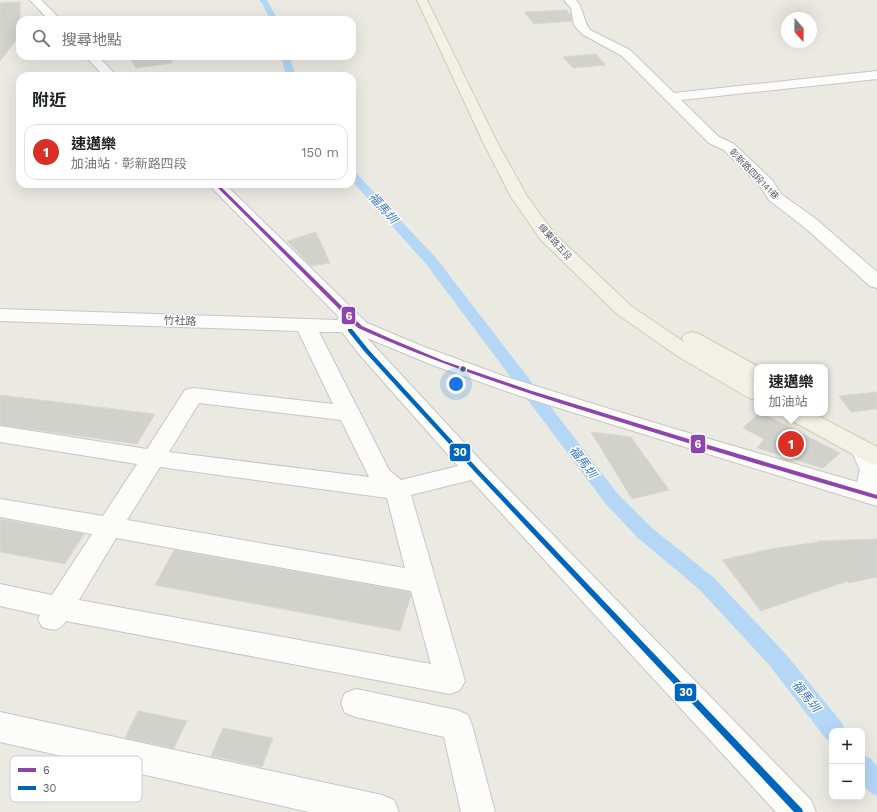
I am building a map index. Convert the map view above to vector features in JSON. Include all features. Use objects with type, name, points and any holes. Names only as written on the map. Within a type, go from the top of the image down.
[{"type":"main road","name":"線東路五段","points":[[422,0],[490,142],[519,196],[548,236],[624,310],[686,352],[754,391]]},
{"type":"main road","name":"線東路五段","points":[[433,0],[502,137],[541,207],[603,274],[659,319],[754,373]]},
{"type":"main road","points":[[801,416],[872,450]]},
{"type":"main road","points":[[827,416],[872,450]]},
{"type":"street","points":[[35,0],[51,16]]},
{"type":"street","name":"彰新路四段141巷","points":[[569,0],[579,12],[580,25],[586,32],[626,52],[714,140],[729,147],[766,184],[775,197],[810,223],[877,282]]},
{"type":"street","points":[[95,60],[107,72]]},
{"type":"street","points":[[670,97],[877,75]]},
{"type":"street","points":[[220,188],[350,322],[371,356],[476,470],[799,812]]},
{"type":"street","name":"竹社路","points":[[0,315],[306,326],[350,322]]},
{"type":"street","points":[[350,322],[381,338],[508,385],[872,496],[872,450]]},
{"type":"street","points":[[0,595],[54,615],[450,681],[397,490],[380,476],[348,414],[306,326]]},
{"type":"street","points":[[54,615],[193,395],[348,414]]},
{"type":"street","points":[[0,434],[153,458],[397,490],[476,470]]},
{"type":"street","points":[[0,508],[422,582]]},
{"type":"street","points":[[356,703],[456,725],[478,812]]},
{"type":"street","points":[[0,727],[130,756]]},
{"type":"street","points":[[142,759],[382,812]]},
{"type":"building","points":[[20,2],[20,16],[16,16],[16,40],[0,61],[0,3]]},
{"type":"building","points":[[566,10],[571,15],[572,21],[534,24],[524,12]]},
{"type":"building","points":[[596,54],[606,65],[573,68],[563,57]]},
{"type":"building","points":[[131,60],[172,60],[172,63],[136,68]]},
{"type":"building","points":[[316,232],[330,263],[311,266],[287,241]]},
{"type":"building","points":[[877,392],[877,409],[851,412],[839,396]]},
{"type":"building","points":[[0,395],[155,414],[137,444],[0,425]]},
{"type":"building","points":[[756,416],[768,416],[840,453],[823,468],[757,448],[764,439],[743,428]]},
{"type":"building","points":[[591,432],[631,437],[669,490],[632,499]]},
{"type":"building","points":[[0,519],[84,534],[65,564],[0,552]]},
{"type":"building","points":[[877,539],[877,577],[849,583],[847,581],[761,611],[722,560],[771,549],[818,542],[817,541]]},
{"type":"building","points":[[174,550],[410,592],[411,595],[400,631],[155,585]]},
{"type":"building","points":[[138,711],[187,721],[174,748],[125,738]]},
{"type":"building","points":[[223,728],[273,738],[262,767],[211,756]]},
{"type":"waterway","name":"福馬圳","points":[[263,0],[267,4],[272,16]]},
{"type":"waterway","name":"福馬圳","points":[[286,60],[290,72]]},
{"type":"waterway","name":"福馬圳","points":[[356,179],[431,261],[611,498],[645,533],[706,583],[777,659],[832,728]]},
{"type":"waterway","name":"福馬圳","points":[[865,770],[877,784]]},
{"type":"transit line","name":"6","points":[[220,188],[360,327],[442,362],[527,391],[693,443],[877,497]]},
{"type":"transit line","name":"30","points":[[350,330],[366,350],[476,470],[799,812]]},
{"type":"place","name":"速邁樂","points":[[791,444]]}]
